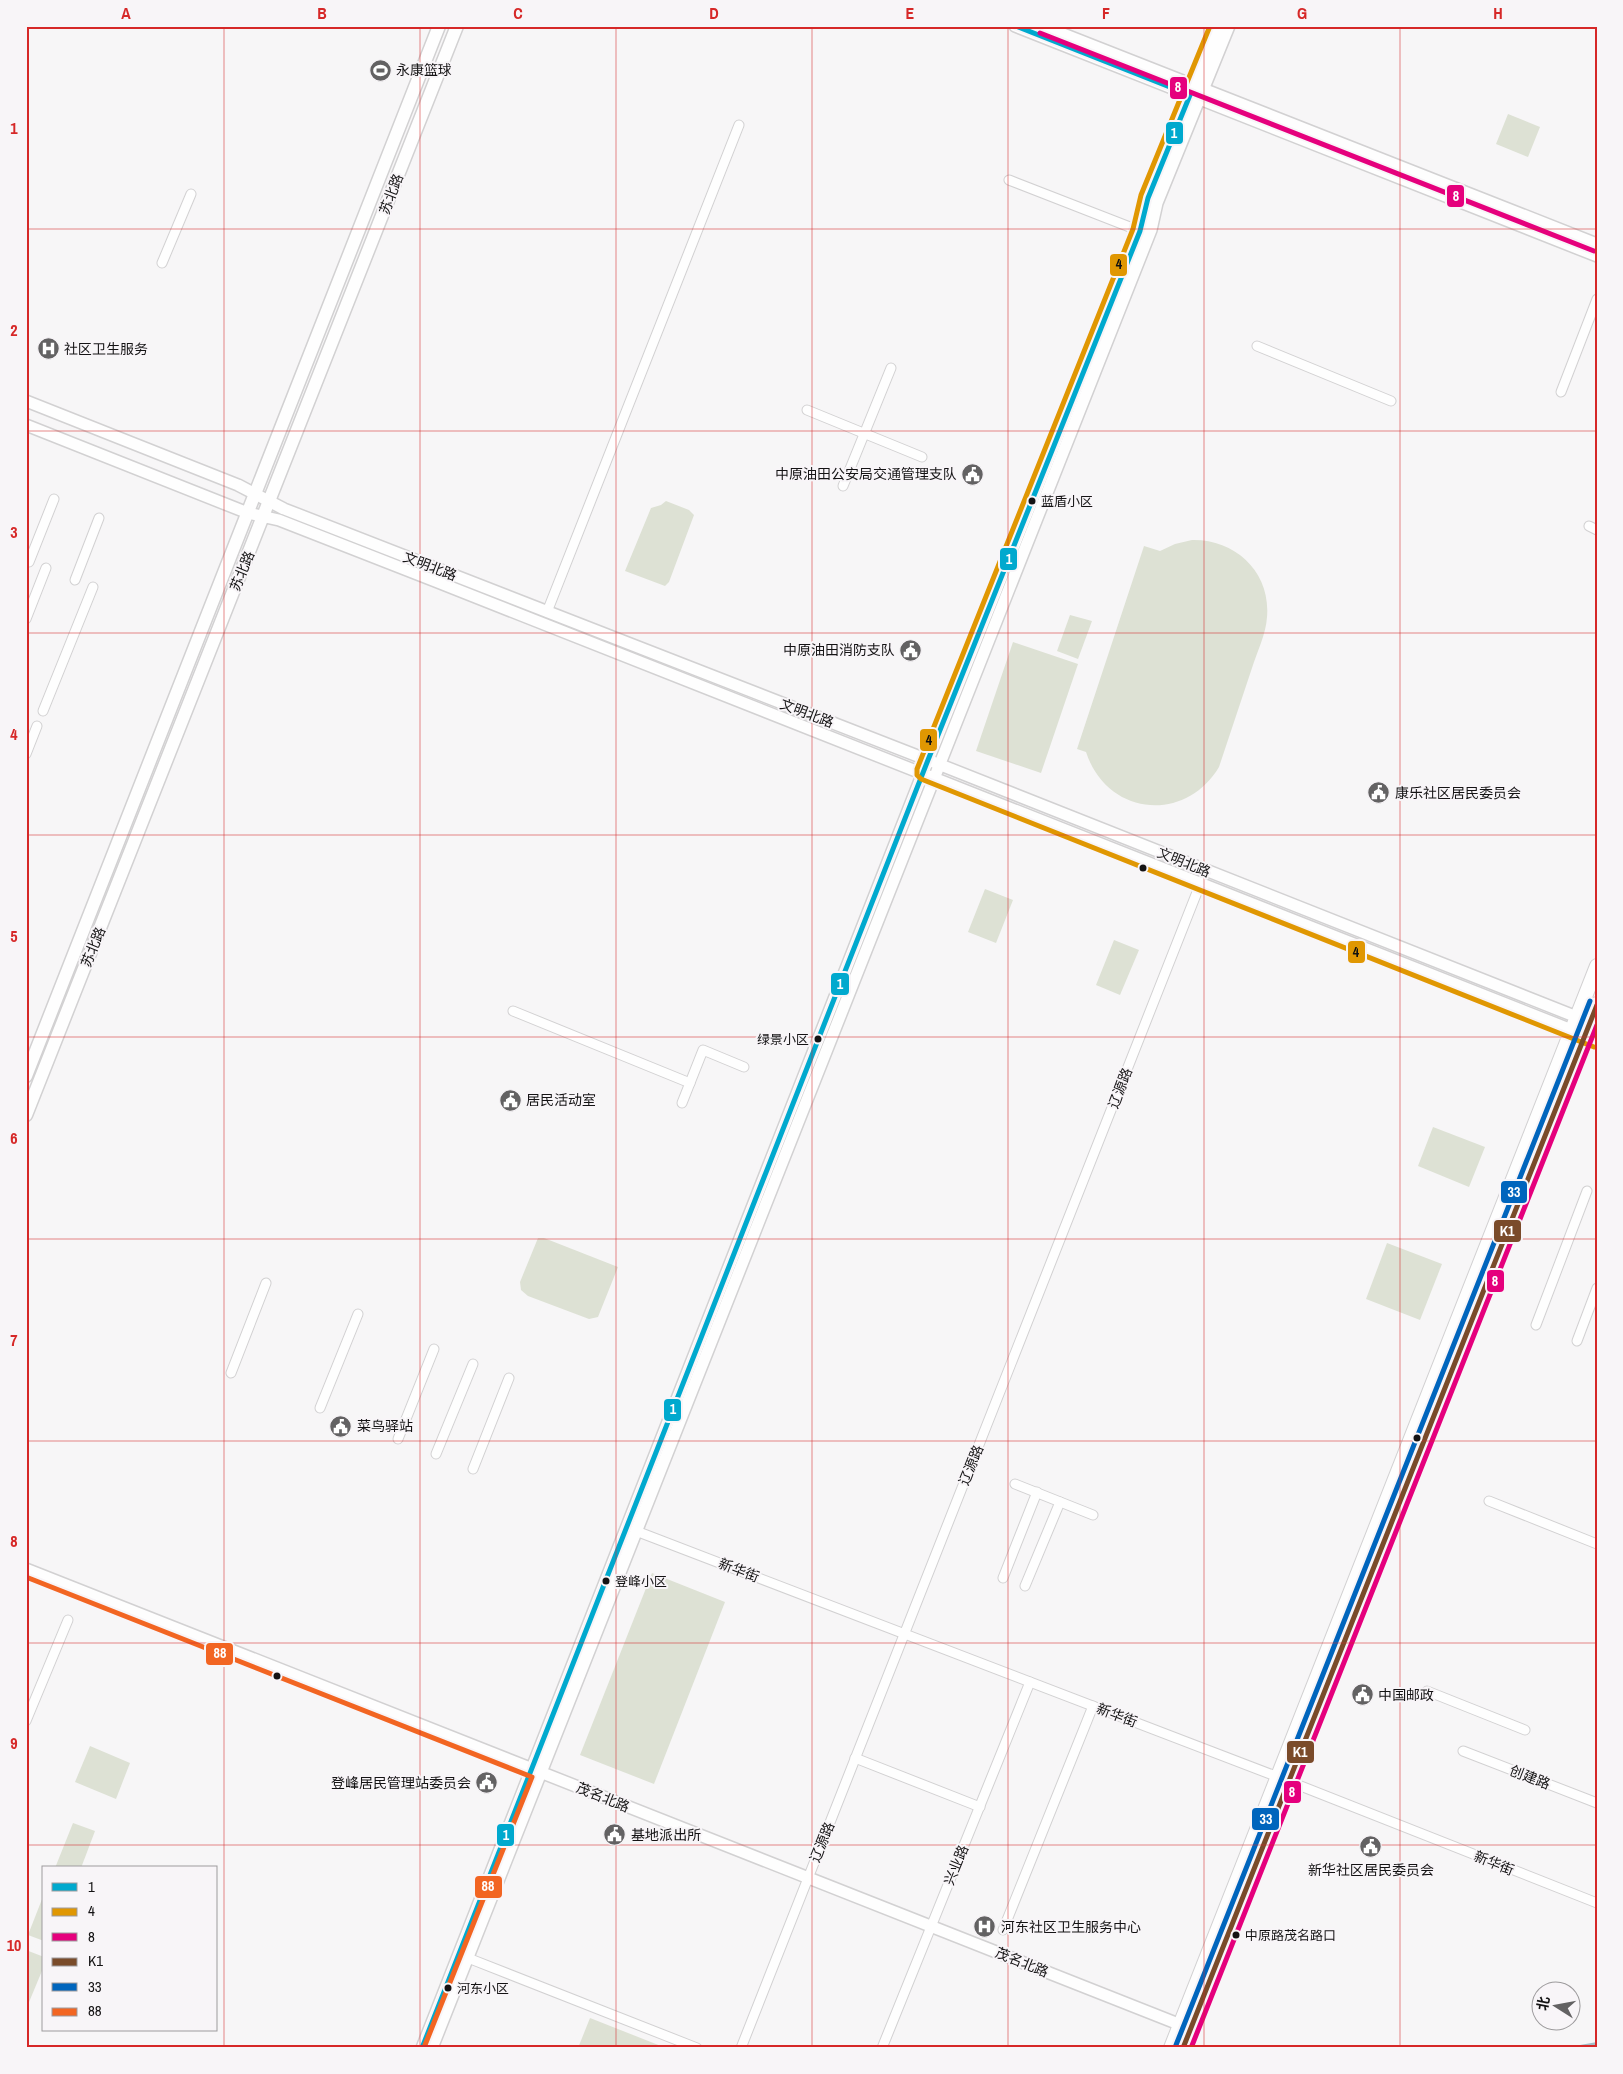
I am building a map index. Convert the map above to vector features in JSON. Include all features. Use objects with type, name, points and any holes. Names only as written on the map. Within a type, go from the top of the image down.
[{"type":"main road","name":"苏北路","points":[[26,1076],[439,26]]},
{"type":"main road","name":"苏北路","points":[[26,1115],[457,26]]},
{"type":"main road","points":[[1586,1028],[1597,966]]},
{"type":"main road","points":[[1171,2048],[1284,1779],[1597,1004]]},
{"type":"main road","points":[[1183,2048],[1284,1779]]},
{"type":"street","points":[[1015,26],[1197,92],[1597,244]]},
{"type":"street","points":[[1043,26],[1197,92],[1597,256]]},
{"type":"street","points":[[933,762],[1151,230],[1157,203],[1197,92],[1218,26]]},
{"type":"street","points":[[422,2048],[636,1531],[1140,231],[1148,198],[1229,26]]},
{"type":"street","points":[[547,612],[739,125]]},
{"type":"street","points":[[1009,180],[1140,231]]},
{"type":"street","points":[[162,263],[191,194]]},
{"type":"street","points":[[1561,392],[1597,299]]},
{"type":"street","points":[[1257,346],[1391,401]]},
{"type":"street","points":[[843,486],[892,368]]},
{"type":"street","name":"文明北路","points":[[26,401],[238,484],[269,501],[547,612],[933,762],[1586,1028]]},
{"type":"street","points":[[806,410],[922,457]]},
{"type":"street","name":"文明北路","points":[[26,425],[248,513],[297,527],[1201,882],[1586,1028]]},
{"type":"street","points":[[29,562],[54,500]]},
{"type":"street","points":[[75,580],[99,518]]},
{"type":"street","points":[[26,619],[46,568]]},
{"type":"street","points":[[43,711],[93,587]]},
{"type":"street","points":[[26,754],[37,726]]},
{"type":"street","points":[[432,2048],[468,1958],[537,1771],[929,774]]},
{"type":"street","name":"辽源路","points":[[741,2048],[1201,882]]},
{"type":"street","points":[[513,1012],[690,1082]]},
{"type":"street","points":[[682,1103],[704,1050],[744,1067]]},
{"type":"street","points":[[1536,1325],[1587,1191]]},
{"type":"street","points":[[231,1373],[266,1283]]},
{"type":"street","points":[[1577,1341],[1597,1288]]},
{"type":"street","points":[[320,1408],[358,1314]]},
{"type":"street","points":[[398,1439],[434,1349]]},
{"type":"street","points":[[436,1454],[472,1364]]},
{"type":"street","points":[[473,1469],[509,1378]]},
{"type":"street","points":[[1015,1484],[1093,1515]]},
{"type":"street","points":[[1003,1578],[1037,1492]]},
{"type":"street","points":[[1489,1501],[1597,1544]]},
{"type":"street","points":[[1026,1586],[1060,1502]]},
{"type":"street","name":"新华街","points":[[636,1531],[1284,1779],[1597,1903]]},
{"type":"street","name":"茂名北路","points":[[26,1569],[1181,2025]]},
{"type":"street","points":[[26,1721],[68,1620]]},
{"type":"street","name":"兴业路","points":[[882,2048],[1030,1682]]},
{"type":"street","points":[[1427,1692],[1525,1730]]},
{"type":"street","points":[[1003,1930],[1093,1706]]},
{"type":"street","name":"创建路","points":[[1463,1751],[1597,1803]]},
{"type":"street","points":[[855,1758],[980,1807]]},
{"type":"street","points":[[468,1958],[697,2048]]},
{"type":"shaded area","points":[[1508,114],[1540,127],[1528,157],[1496,144]]},
{"type":"shaded area","points":[[666,501],[689,510],[694,515],[669,582],[665,586],[625,571],[651,508],[661,505]]},
{"type":"shaded area","points":[[1192,540],[1208,541],[1222,545],[1236,552],[1247,561],[1263,586],[1267,601],[1265,630],[1219,767],[1204,785],[1187,798],[1168,804],[1148,805],[1128,800],[1111,789],[1096,773],[1086,752],[1077,749],[1144,546],[1160,551],[1175,544]]},
{"type":"shaded area","points":[[1070,615],[1092,621],[1078,659],[1057,651]]},
{"type":"shaded area","points":[[1013,642],[1078,664],[1041,773],[976,751]]},
{"type":"shaded area","points":[[985,889],[1013,900],[996,943],[968,932]]},
{"type":"shaded area","points":[[1114,940],[1139,950],[1120,995],[1096,985]]},
{"type":"shaded area","points":[[1433,1127],[1485,1147],[1469,1187],[1418,1166]]},
{"type":"shaded area","points":[[538,1238],[544,1238],[618,1267],[598,1317],[589,1319],[528,1296],[521,1290],[520,1282]]},
{"type":"shaded area","points":[[1387,1243],[1442,1264],[1420,1320],[1366,1299]]},
{"type":"shaded area","points":[[652,1573],[725,1602],[654,1784],[580,1755]]},
{"type":"shaded area","points":[[90,1746],[130,1763],[116,1799],[75,1782]]},
{"type":"shaded area","points":[[73,1823],[95,1831],[82,1866],[56,1866]]},
{"type":"shaded area","points":[[42,1899],[42,1940],[28,1935]]},
{"type":"shaded area","points":[[26,1950],[42,1956],[42,1971],[27,2007]]},
{"type":"shaded area","points":[[590,2018],[666,2048],[578,2048]]},
{"type":"water","points":[[1597,2042],[1597,2048],[1401,2048],[1580,2045]]},
{"type":"transit line","name":"1","points":[[422,2048],[928,760],[1140,231],[1148,198],[1190,95],[1016,26]]},
{"type":"transit line","name":"4","points":[[1210,26],[1141,195],[1133,229],[917,769],[917,775],[921,779],[1594,1047]]},
{"type":"transit line","name":"8","points":[[1040,33],[1594,251]]},
{"type":"transit line","name":"33","points":[[1176,2045],[1590,1001]]},
{"type":"transit line","name":"K1","points":[[1183,2048],[1597,1005]]},
{"type":"transit line","name":"8","points":[[1191,2048],[1597,1025]]},
{"type":"transit line","name":"88","points":[[26,1577],[532,1777],[425,2045]]},
{"type":"place","name":"永康篮球","points":[[380,70]]},
{"type":"place","name":"社区卫生服务","points":[[48,349]]},
{"type":"place","name":"中原油田公安局交通管理支队","points":[[973,474]]},
{"type":"place","name":"蓝盾小区","points":[[1032,501]]},
{"type":"place","name":"中原油田消防支队","points":[[911,650]]},
{"type":"place","name":"康乐社区居民委员会","points":[[1379,793]]},
{"type":"place","name":"绿景小区","points":[[818,1039]]},
{"type":"place","name":"居民活动室","points":[[510,1100]]},
{"type":"place","name":"菜鸟驿站","points":[[341,1426]]},
{"type":"place","name":"登峰小区","points":[[606,1581]]},
{"type":"place","name":"中国邮政","points":[[1362,1695]]},
{"type":"place","name":"登峰居民管理站委员会","points":[[487,1783]]},
{"type":"place","name":"基地派出所","points":[[615,1835]]},
{"type":"place","name":"新华社区居民委员会","points":[[1371,1847]]},
{"type":"place","name":"河东社区卫生服务中心","points":[[985,1927]]},
{"type":"place","name":"中原路茂名路口","points":[[1236,1935]]},
{"type":"place","name":"河东小区","points":[[448,1988]]}]
